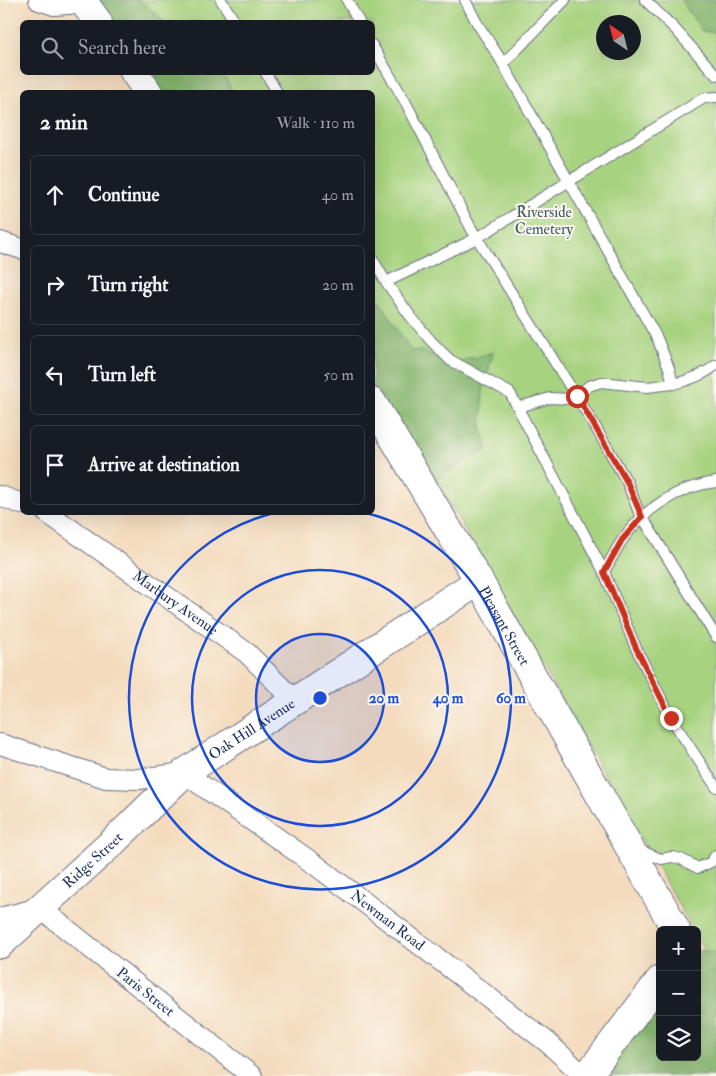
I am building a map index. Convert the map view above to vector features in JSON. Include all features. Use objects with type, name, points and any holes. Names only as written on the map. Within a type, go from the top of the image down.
[{"type":"street","points":[[39,0],[54,5],[88,8]]},
{"type":"street","points":[[136,75],[147,90]]},
{"type":"street","points":[[0,242],[20,248]]},
{"type":"street","name":"Pleasant Street","points":[[375,407],[479,581],[674,926]]},
{"type":"street","points":[[0,496],[20,503]]},
{"type":"street","name":"Marbury Avenue","points":[[50,515],[247,653],[295,701]]},
{"type":"street","name":"Oak Hill Avenue","points":[[0,744],[106,778],[139,780],[184,773],[479,581]]},
{"type":"street","name":"Ridge Street","points":[[0,944],[114,841],[184,773]]},
{"type":"street","name":"Newman Road","points":[[184,773],[317,866],[547,1042],[585,1076]]},
{"type":"street","points":[[0,918],[40,908]]},
{"type":"street","name":"Paris Street","points":[[40,908],[252,1076]]},
{"type":"street","points":[[585,1076],[656,985]]},
{"type":"lane","points":[[221,0],[234,20]]},
{"type":"lane","points":[[346,0],[359,20]]},
{"type":"lane","points":[[466,0],[476,23],[503,64],[656,338],[669,368],[672,384]]},
{"type":"lane","points":[[503,64],[565,0]]},
{"type":"lane","points":[[645,0],[675,29],[716,75]]},
{"type":"lane","points":[[375,50],[406,103],[477,238],[577,396],[627,482],[642,517],[716,637]]},
{"type":"lane","points":[[267,75],[276,90]]},
{"type":"lane","points":[[386,282],[477,238],[704,98],[716,97]]},
{"type":"lane","points":[[375,263],[411,317],[450,360],[510,392],[604,572],[636,648],[671,718],[716,787]]},
{"type":"lane","points":[[519,407],[550,398],[571,399],[589,386],[601,382],[660,387],[698,376],[716,365]]},
{"type":"lane","points":[[604,572],[622,540],[642,517],[676,493],[700,484],[716,482]]},
{"type":"lane","points":[[630,846],[661,859],[672,857],[681,859],[687,864],[698,868],[711,862],[716,855]]},
{"type":"green space","points":[[75,0],[140,0],[163,20],[92,20]]},
{"type":"green space","name":"Riverside Cemetery","points":[[98,0],[716,0],[716,1076],[672,1061],[701,1061],[701,955],[705,950],[701,944],[701,926],[691,926],[448,500],[383,388],[375,378],[375,90],[161,90],[149,75],[375,75],[375,20],[113,20]]},
{"type":"green space","points":[[681,0],[716,0],[716,33],[702,31]]},
{"type":"green space","points":[[135,75],[224,75],[232,90],[147,90]]},
{"type":"green space","points":[[375,293],[411,351],[422,351],[455,365],[472,357],[472,359],[493,352],[483,391],[481,428],[488,449],[429,482],[375,398]]},
{"type":"green space","points":[[701,951],[716,953],[716,1076],[588,1076],[656,990],[656,1061],[701,1061]]},
{"type":"route","points":[[577,396],[627,482],[642,517],[622,540],[604,572],[636,648],[671,718]]}]
